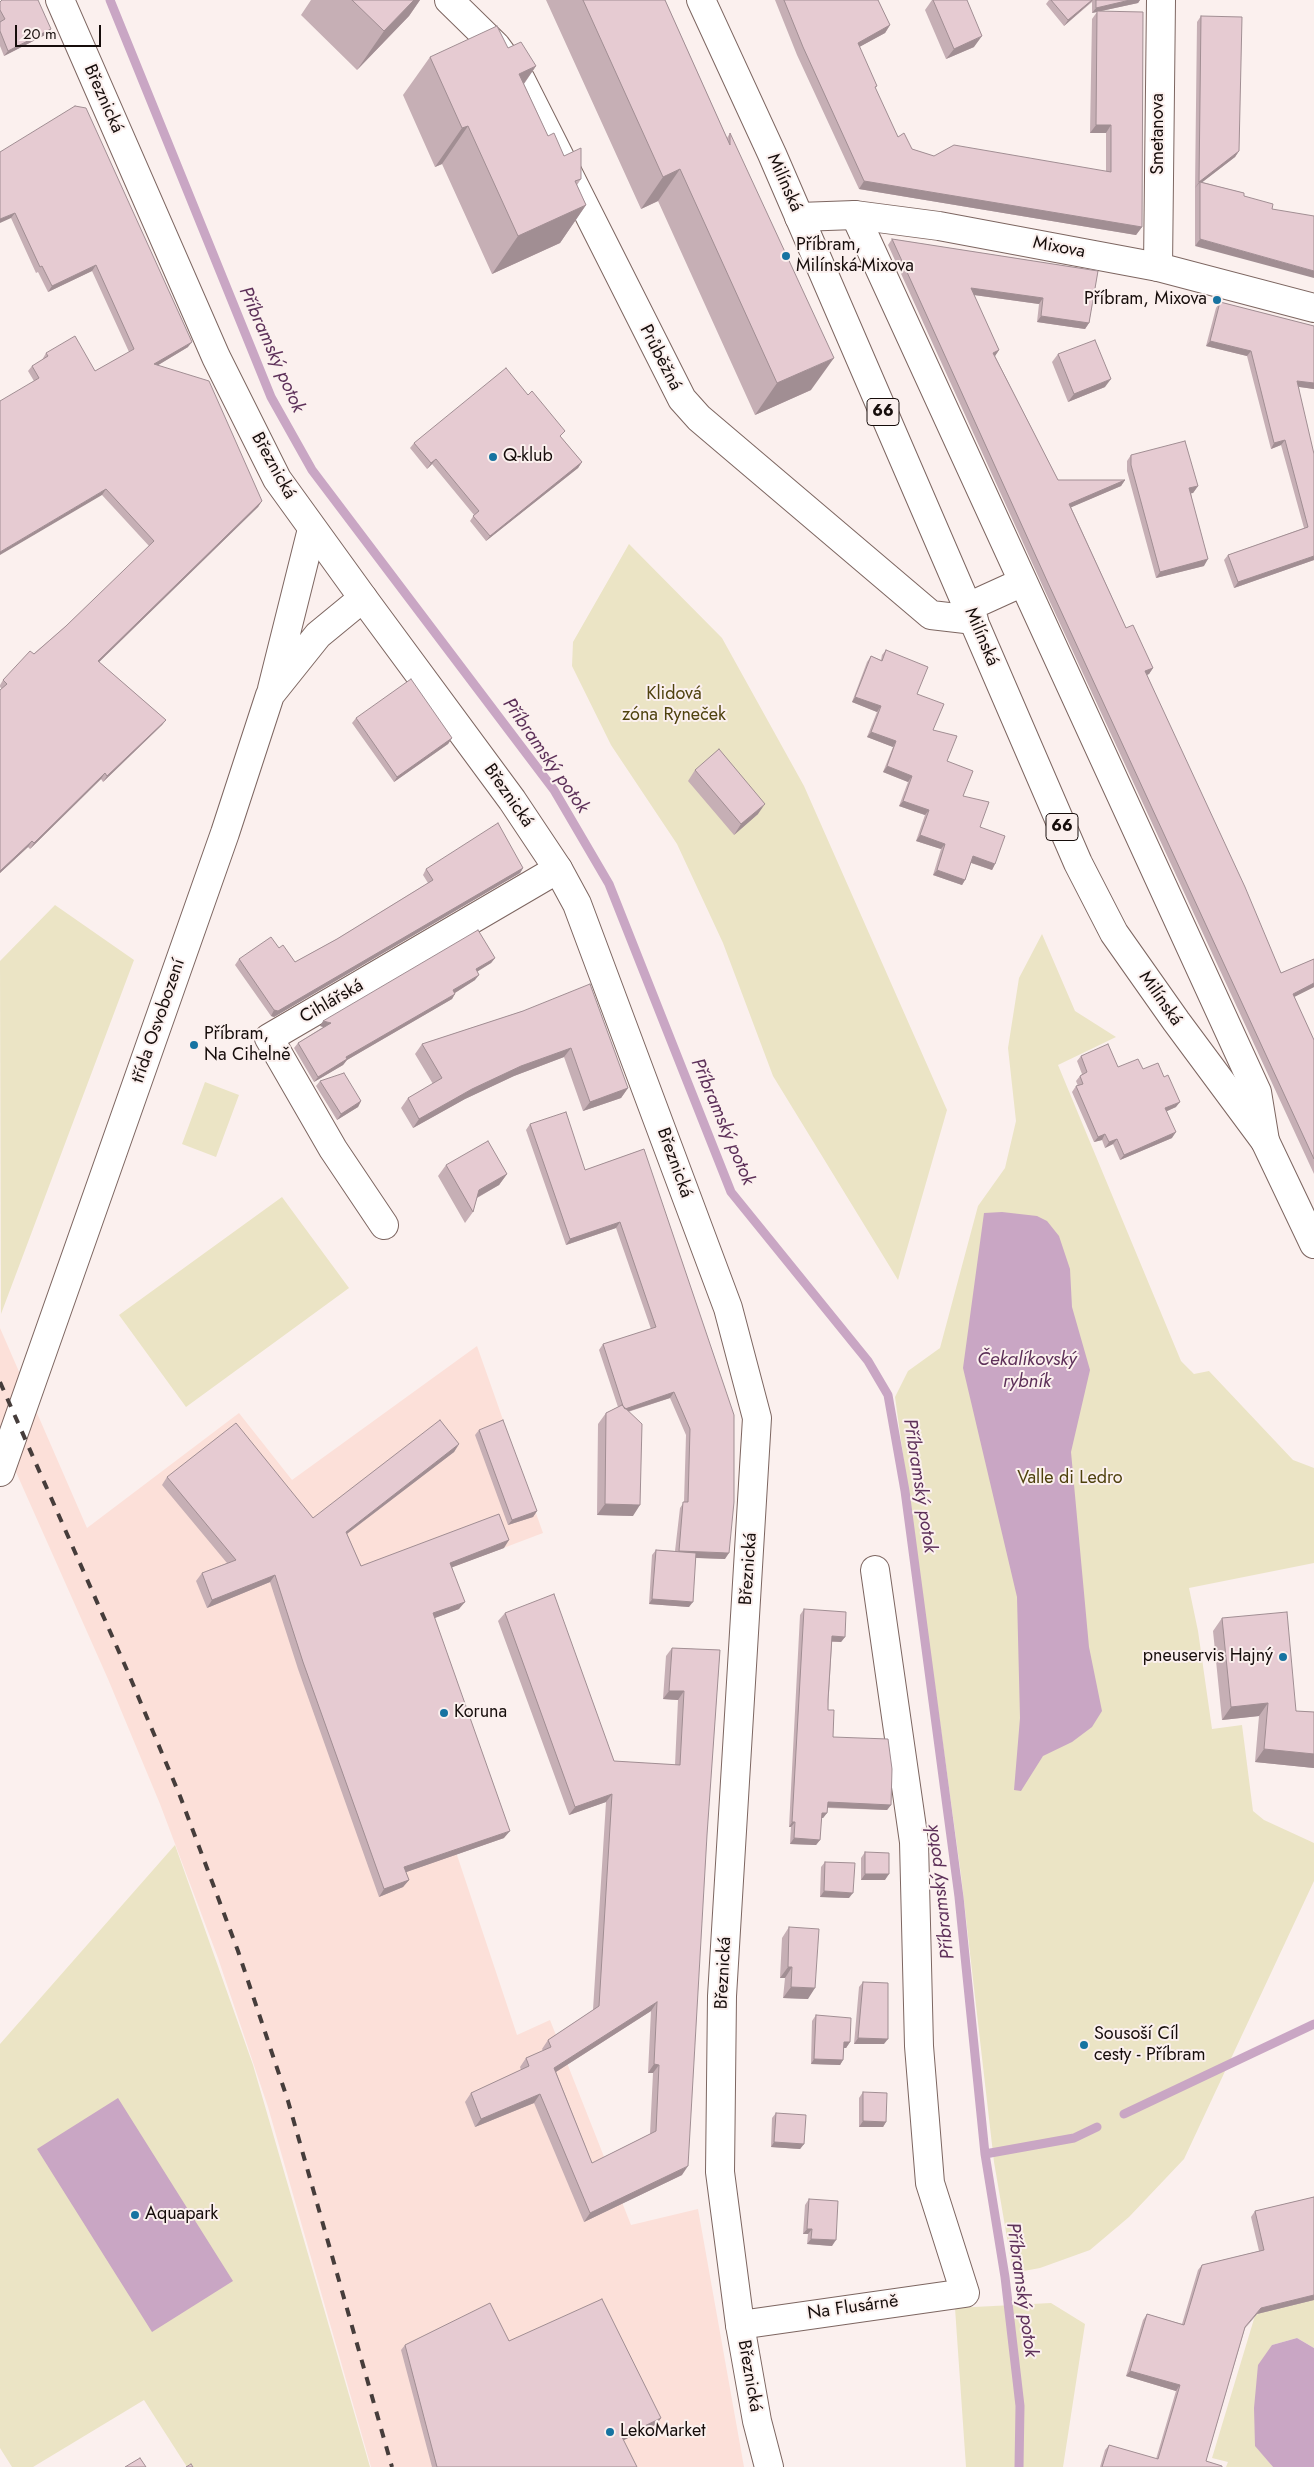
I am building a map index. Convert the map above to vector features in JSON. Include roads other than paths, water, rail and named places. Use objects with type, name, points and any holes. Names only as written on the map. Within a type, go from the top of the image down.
[{"type":"street","name":"Březnická","points":[[60,0],[216,357],[278,479],[312,529],[512,800],[558,869],[577,904],[728,1308],[757,1418],[722,1996],[720,2172],[740,2325],[757,2421],[769,2467]]},
{"type":"street","name":"Průběžná","points":[[450,0],[496,46],[521,80],[682,399],[699,418],[931,615],[971,613]]},
{"type":"street","name":"Milínská","points":[[701,0],[799,217],[1078,863],[1114,933],[1176,1022],[1265,1141],[1314,1244]]},
{"type":"street","name":"Smetanova","points":[[1158,267],[1160,0]]},
{"type":"street","points":[[855,215],[1257,1092],[1265,1141]]},
{"type":"street","name":"Mixova","points":[[799,217],[855,215],[939,226],[1158,267],[1314,308]]},
{"type":"street","points":[[270,695],[312,529]]},
{"type":"street","points":[[971,613],[1023,582]]},
{"type":"street","name":"třída Osvobození","points":[[0,1472],[225,833],[270,695],[318,635],[363,598]]},
{"type":"street","name":"Cihlářská","points":[[384,1226],[333,1150],[269,1038],[558,869]]},
{"type":"street","name":"Na Flusárně","points":[[740,2325],[965,2293],[930,2183],[919,2046],[914,1842],[875,1570]]},
{"type":"water","name":"Čekalíkovský rybník","points":[[1002,1212],[1037,1216],[1047,1221],[1059,1236],[1070,1269],[1072,1307],[1090,1370],[1071,1452],[1089,1647],[1102,1711],[1092,1727],[1072,1742],[1043,1756],[1021,1791],[1014,1790],[1020,1718],[1017,1597],[963,1368],[984,1213]]},
{"type":"water","name":"Aquapark","points":[[118,2098],[233,2281],[152,2332],[37,2149]]},
{"type":"water","points":[[1297,2338],[1314,2348],[1314,2467],[1273,2467],[1255,2446],[1254,2408],[1258,2365],[1272,2345]]},
{"type":"waterway","name":"Příbramský potok","points":[[110,0],[271,397],[312,470],[554,790],[609,884],[731,1192],[868,1361],[888,1395],[905,1491],[959,1897],[985,2154],[1005,2277],[1020,2406],[1019,2467]]},
{"type":"waterway","points":[[1124,2114],[1314,2024]]},
{"type":"waterway","points":[[985,2154],[1074,2138],[1097,2127]]},
{"type":"railway","points":[[0,1382],[127,1670],[180,1796],[238,1951],[288,2101],[392,2467]]},
{"type":"place","name":"Příbram, Milínská-Mixova","points":[[786,256]]},
{"type":"place","name":"Příbram, Mixova","points":[[1217,300]]},
{"type":"place","name":"Q-klub","points":[[493,457]]},
{"type":"place","name":"Příbram, Na Cihelně","points":[[194,1045]]},
{"type":"place","name":"pneuservis Hajný","points":[[1283,1657]]},
{"type":"place","name":"Koruna","points":[[444,1713]]},
{"type":"place","name":"Sousoší Cíl cesty - Příbram","points":[[1084,2045]]},
{"type":"place","name":"Aquapark","points":[[135,2215]]},
{"type":"place","name":"LekoMarket","points":[[610,2432]]},
{"type":"park label","name":"Klidová zóna Ryneček","points":[[674,705]]},
{"type":"park label","name":"Valle di Ledro","points":[[1070,1479]]}]
